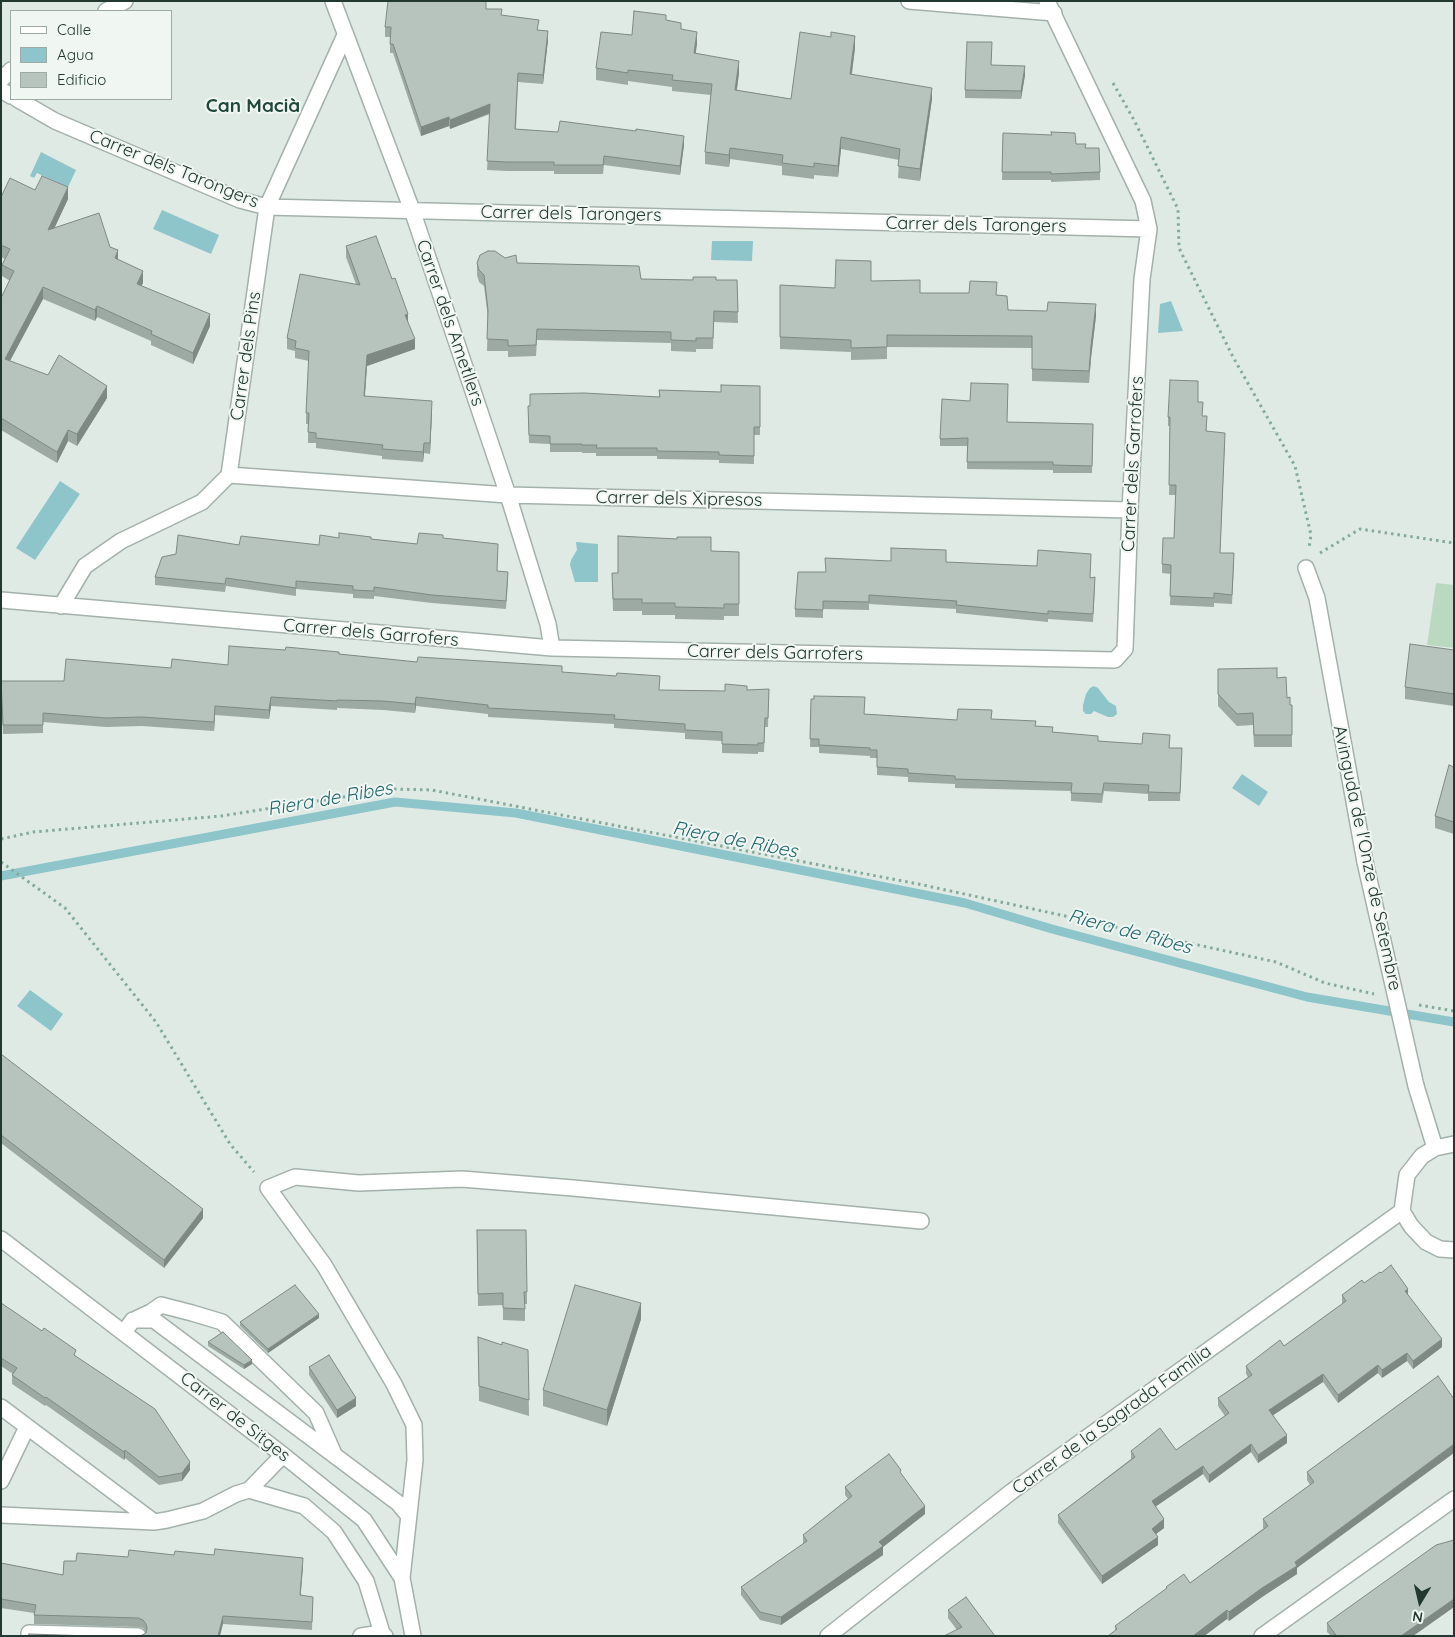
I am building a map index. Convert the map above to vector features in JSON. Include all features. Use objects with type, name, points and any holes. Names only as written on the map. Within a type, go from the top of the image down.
[{"type":"street","points":[[108,10],[126,1]]},
{"type":"street","name":"Carrer dels Ametllers","points":[[333,1],[412,210],[508,495],[548,624],[552,648]]},
{"type":"street","points":[[909,1],[1050,7]]},
{"type":"street","name":"Carrer dels Garrofers","points":[[1,600],[552,648],[1115,660],[1125,649],[1142,279],[1149,229],[1144,201],[1050,7]]},
{"type":"street","name":"Carrer dels Pins","points":[[229,475],[267,207],[346,34]]},
{"type":"street","points":[[1,80],[10,71]]},
{"type":"street","name":"Carrer dels Tarongers","points":[[19,100],[56,121],[240,200],[267,207],[1149,229]]},
{"type":"street","points":[[61,606],[85,566],[121,542],[202,502],[229,475]]},
{"type":"street","name":"Carrer dels Xipresos","points":[[229,475],[508,495],[1130,510]]},
{"type":"street","name":"Avinguda de l'Onze de Setembre","points":[[1306,568],[1317,598],[1365,862],[1416,1086],[1435,1148]]},
{"type":"street","points":[[1454,1144],[1435,1148],[1422,1156],[1407,1175],[1402,1211],[1411,1226],[1426,1242],[1440,1249],[1454,1250]]},
{"type":"street","points":[[402,1578],[415,1460],[414,1425],[394,1384],[324,1265],[268,1188],[295,1177],[359,1183],[462,1179],[921,1221]]},
{"type":"street","name":"Carrer de la Sagrada Família","points":[[828,1636],[1011,1492],[1402,1211]]},
{"type":"street","name":"Carrer de Sitges","points":[[1,1239],[128,1326],[364,1520],[402,1578],[413,1636]]},
{"type":"street","points":[[128,1326],[161,1305],[192,1312],[222,1322],[316,1413],[334,1456]]},
{"type":"street","points":[[128,1326],[154,1320],[398,1503],[408,1515]]},
{"type":"street","points":[[1,1407],[154,1522]]},
{"type":"street","points":[[1,1481],[27,1427]]},
{"type":"street","points":[[1,1515],[154,1522],[167,1520],[203,1511],[236,1494],[250,1490],[284,1454]]},
{"type":"street","points":[[250,1490],[304,1506],[334,1532],[366,1581],[383,1635],[361,1636]]},
{"type":"street","points":[[1262,1636],[1454,1499]]},
{"type":"street","points":[[30,1633],[138,1636]]},
{"type":"path","points":[[1110,79],[1134,120],[1178,209],[1179,248],[1233,357],[1295,466],[1311,535],[1306,568]]},
{"type":"path","points":[[1306,568],[1314,557],[1360,529],[1454,543]]},
{"type":"path","points":[[1,839],[33,832],[221,816],[395,789],[432,790],[922,885],[1276,962],[1325,983],[1383,996]]},
{"type":"path","points":[[1,862],[65,908],[156,1022],[230,1144],[268,1188]]},
{"type":"path","points":[[1412,1003],[1454,1011]]},
{"type":"green space","points":[[1436,583],[1454,585],[1454,648],[1427,645]]},
{"type":"water","points":[[41,152],[76,170],[68,187],[37,173],[34,178],[30,176]]},
{"type":"water","points":[[162,210],[219,235],[211,254],[153,229]]},
{"type":"water","points":[[712,241],[753,241],[752,261],[711,260]]},
{"type":"water","points":[[1171,301],[1183,331],[1158,333],[1160,304]]},
{"type":"water","points":[[60,481],[80,494],[35,560],[16,548]]},
{"type":"water","points":[[576,542],[598,544],[598,582],[575,582],[570,565],[577,550]]},
{"type":"water","points":[[1094,686],[1098,688],[1109,702],[1116,706],[1117,714],[1113,717],[1108,717],[1094,711],[1091,714],[1086,714],[1083,711],[1086,694]]},
{"type":"water","points":[[1242,774],[1268,792],[1259,806],[1232,788]]},
{"type":"water","points":[[30,990],[63,1014],[51,1031],[17,1006]]},
{"type":"building","points":[[388,1],[486,1],[486,9],[502,9],[501,15],[539,20],[537,30],[548,31],[543,75],[518,73],[515,129],[558,132],[560,121],[684,136],[680,166],[604,156],[603,165],[554,165],[554,162],[487,161],[490,104],[450,120],[449,117],[421,127],[393,44],[390,44],[391,27],[385,27]]},
{"type":"building","points":[[634,11],[666,15],[666,20],[681,23],[681,29],[697,32],[694,53],[739,61],[735,90],[791,99],[800,32],[831,37],[831,32],[855,36],[850,74],[932,88],[920,169],[898,166],[900,149],[841,137],[838,166],[814,163],[814,167],[782,163],[783,155],[730,148],[729,155],[705,152],[712,84],[672,80],[673,75],[628,70],[628,73],[596,68],[601,32],[632,35]]},
{"type":"building","points":[[967,42],[992,42],[991,65],[1025,66],[1021,91],[965,90]]},
{"type":"building","points":[[1051,132],[1075,133],[1076,144],[1086,144],[1085,148],[1099,148],[1100,172],[1051,174],[1051,172],[1002,172],[1003,133],[1052,135]]},
{"type":"building","points":[[42,176],[68,187],[48,230],[99,213],[110,247],[118,250],[115,258],[143,271],[137,284],[210,314],[193,353],[151,334],[152,331],[97,306],[95,310],[43,287],[5,359],[48,375],[59,355],[107,386],[77,434],[68,430],[57,452],[1,418],[1,298],[14,271],[2,265],[10,249],[1,245],[1,197],[10,178],[35,190]]},
{"type":"building","points":[[376,236],[392,279],[395,278],[408,314],[405,315],[415,339],[367,355],[364,396],[432,401],[430,443],[424,443],[423,452],[382,449],[383,445],[316,438],[316,433],[308,432],[309,413],[306,413],[309,351],[295,348],[296,341],[287,338],[300,274],[360,285],[346,246]]},
{"type":"building","points":[[488,251],[495,251],[505,258],[516,255],[517,263],[639,266],[641,279],[693,280],[693,277],[716,277],[716,280],[737,280],[738,312],[714,311],[713,338],[696,338],[696,341],[671,340],[671,332],[537,329],[536,345],[508,346],[508,340],[487,339],[488,310],[484,275],[479,270],[477,263],[480,255]]},
{"type":"building","points":[[836,260],[871,261],[871,281],[920,280],[920,293],[969,293],[970,281],[997,282],[996,295],[1007,296],[1008,310],[1047,311],[1048,302],[1096,304],[1089,371],[1032,369],[1032,336],[887,335],[887,347],[851,348],[851,340],[780,337],[780,285],[835,288]]},
{"type":"building","points":[[1170,380],[1198,381],[1198,402],[1203,402],[1202,416],[1207,416],[1206,431],[1225,433],[1220,553],[1234,553],[1232,595],[1214,593],[1214,598],[1170,596],[1171,565],[1162,564],[1163,538],[1174,538],[1176,485],[1169,485],[1170,417],[1168,417]]},
{"type":"building","points":[[971,383],[1008,384],[1007,422],[1093,424],[1092,466],[1053,465],[1053,462],[967,462],[968,438],[940,439],[942,399],[970,401]]},
{"type":"building","points":[[721,385],[760,386],[760,427],[754,427],[754,456],[719,455],[719,452],[657,451],[657,448],[596,448],[597,445],[550,444],[550,436],[529,435],[528,406],[530,406],[530,394],[584,393],[660,397],[659,390],[721,392]]},
{"type":"building","points":[[339,533],[417,544],[419,533],[443,535],[443,538],[498,544],[497,571],[508,572],[506,601],[432,595],[374,587],[374,591],[353,590],[353,586],[296,581],[296,588],[226,578],[225,584],[155,577],[162,557],[176,554],[178,535],[239,545],[241,536],[319,545],[320,535],[339,538]]},
{"type":"building","points":[[618,536],[677,539],[677,537],[711,537],[711,551],[739,552],[739,604],[724,604],[724,608],[675,607],[675,603],[642,603],[642,599],[613,599],[612,573],[618,573]]},
{"type":"building","points":[[891,548],[946,550],[946,562],[1037,566],[1038,550],[1091,554],[1090,578],[1095,577],[1093,614],[1048,611],[1048,614],[956,605],[957,601],[869,595],[869,602],[823,601],[823,610],[795,609],[798,572],[826,572],[825,558],[891,561]]},
{"type":"building","points":[[1410,644],[1454,650],[1454,694],[1405,687]]},
{"type":"building","points":[[229,646],[285,650],[286,647],[417,662],[418,657],[562,666],[562,672],[616,676],[617,673],[660,676],[659,690],[725,691],[725,684],[747,686],[747,690],[769,689],[768,718],[765,718],[764,743],[758,743],[758,745],[722,744],[722,732],[685,730],[685,724],[614,719],[615,715],[488,708],[488,705],[416,697],[415,704],[271,697],[269,710],[215,706],[214,722],[142,717],[106,718],[43,713],[43,725],[3,725],[1,681],[64,681],[66,659],[171,668],[172,659],[228,665]]},
{"type":"building","points":[[1277,668],[1277,678],[1286,677],[1287,698],[1290,697],[1290,705],[1292,705],[1292,735],[1254,735],[1253,713],[1237,714],[1218,694],[1218,669]]},
{"type":"building","points":[[814,696],[865,697],[864,714],[957,720],[958,709],[992,710],[991,719],[1036,721],[1035,726],[1053,727],[1052,732],[1098,736],[1098,741],[1142,744],[1143,733],[1170,735],[1169,748],[1182,748],[1180,793],[1148,792],[1149,785],[1104,783],[1102,794],[1071,793],[1072,783],[955,779],[955,776],[908,773],[908,769],[877,767],[877,750],[819,745],[819,739],[810,739],[811,699],[814,699]]},
{"type":"building","points":[[1449,765],[1454,767],[1454,822],[1435,816]]},
{"type":"building","points":[[1,1054],[203,1209],[164,1260],[1,1135]]},
{"type":"building","points":[[477,1230],[526,1230],[527,1292],[524,1292],[525,1309],[503,1308],[503,1293],[478,1294]]},
{"type":"building","points":[[1391,1265],[1408,1289],[1405,1291],[1442,1339],[1413,1361],[1407,1353],[1382,1370],[1378,1365],[1338,1395],[1323,1374],[1269,1410],[1287,1435],[1258,1455],[1251,1444],[1209,1475],[1203,1466],[1152,1501],[1164,1519],[1152,1529],[1158,1537],[1102,1576],[1058,1515],[1135,1457],[1131,1451],[1160,1428],[1176,1450],[1229,1413],[1218,1398],[1252,1375],[1246,1366],[1280,1340],[1284,1346],[1346,1301],[1342,1295],[1362,1280],[1364,1283]]},
{"type":"building","points":[[295,1285],[319,1314],[268,1349],[240,1322]]},
{"type":"building","points":[[575,1285],[641,1303],[607,1410],[543,1390]]},
{"type":"building","points":[[1,1303],[42,1331],[44,1328],[76,1350],[74,1355],[155,1409],[190,1462],[182,1473],[159,1477],[125,1450],[124,1452],[12,1375],[17,1368],[1,1358]]},
{"type":"building","points":[[223,1332],[252,1360],[244,1365],[208,1342]]},
{"type":"building","points":[[478,1337],[502,1345],[502,1342],[528,1350],[529,1400],[479,1386]]},
{"type":"building","points":[[329,1355],[356,1398],[337,1410],[309,1367]]},
{"type":"building","points":[[1438,1376],[1454,1399],[1454,1444],[1295,1562],[1297,1566],[1229,1612],[1227,1610],[1193,1636],[1108,1636],[1117,1629],[1115,1626],[1184,1574],[1190,1583],[1268,1526],[1263,1519],[1314,1482],[1307,1472]]},
{"type":"building","points":[[889,1454],[925,1506],[879,1542],[883,1546],[781,1617],[760,1612],[741,1587],[807,1541],[803,1535],[852,1496],[845,1487]]},
{"type":"building","points":[[1454,1540],[1454,1599],[1401,1636],[1335,1636],[1327,1623],[1436,1545]]},
{"type":"building","points":[[215,1549],[303,1558],[300,1595],[313,1597],[312,1622],[223,1616],[218,1636],[140,1636],[146,1633],[147,1628],[143,1620],[138,1618],[34,1615],[36,1605],[1,1599],[1,1563],[63,1575],[64,1561],[76,1561],[77,1553],[128,1557],[129,1550],[174,1555],[175,1551],[214,1555]]},
{"type":"building","points":[[966,1597],[995,1636],[944,1636],[962,1627],[948,1610]]},
{"type":"building","points":[[29,1634],[91,1636],[28,1636]]},
{"type":"waterway","name":"Riera de Ribes","points":[[1,876],[395,802],[516,813],[965,903],[1052,929],[1307,997],[1454,1022]]},
{"type":"district","name":"Can Macià","points":[[253,106]]}]
